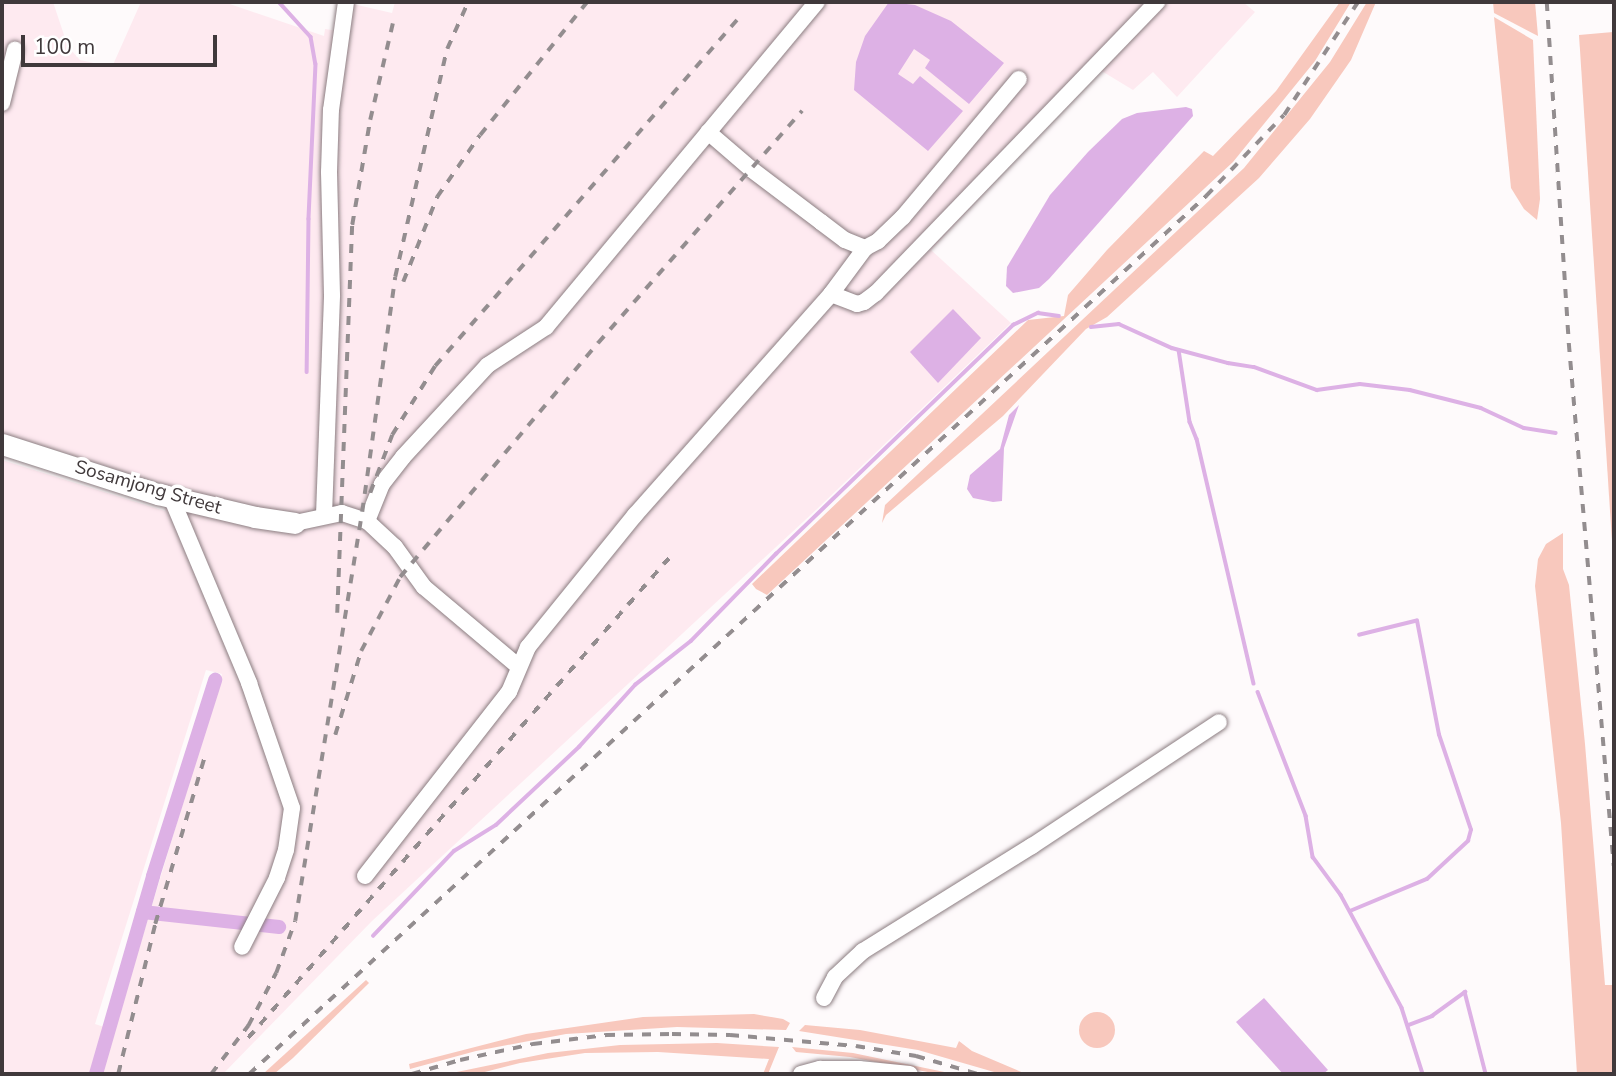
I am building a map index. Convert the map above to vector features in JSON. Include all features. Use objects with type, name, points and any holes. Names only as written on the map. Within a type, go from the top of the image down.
[{"type":"street","points":[[324,516],[332,307],[330,123],[345,2]]},
{"type":"street","points":[[367,521],[382,484],[403,457],[488,365],[546,327],[817,2]]},
{"type":"street","points":[[831,294],[857,304],[876,293],[1157,2]]},
{"type":"street","points":[[2,103],[15,51]]},
{"type":"street","points":[[365,876],[509,692],[528,646],[635,515],[831,294],[865,248],[878,241],[903,217],[1019,79]]},
{"type":"street","points":[[708,131],[751,169],[845,240],[865,248]]},
{"type":"street","name":"Sosamjong Street","points":[[2,444],[171,497],[255,517],[295,523]]},
{"type":"street","points":[[171,497],[248,683],[292,808],[280,869],[242,947]]},
{"type":"street","points":[[295,523],[342,513],[367,521],[395,547],[424,587],[519,667]]},
{"type":"street","points":[[824,998],[835,977],[863,951],[1032,846],[1219,722]]},
{"type":"street","points":[[801,1074],[820,1069],[859,1069],[910,1074]]},
{"type":"shaded area","points":[[2,2],[53,2],[68,47],[80,60],[112,67],[141,2],[224,2],[324,36],[325,29],[345,32],[353,4],[392,13],[395,2],[1243,2],[1255,12],[1177,97],[1153,72],[1133,90],[1100,70],[931,250],[1011,323],[817,509],[372,921],[223,1074],[101,1074],[222,674],[206,670],[95,1024],[104,1027],[90,1074],[2,1074],[2,460],[165,511],[172,487],[2,433]]},
{"type":"shaded area","points":[[889,2],[915,5],[951,21],[1004,63],[969,104],[925,68],[930,60],[914,49],[898,74],[913,84],[920,76],[963,111],[928,151],[854,90],[856,62],[865,36]]},
{"type":"shaded area","points":[[1340,2],[1351,2],[1315,61],[1233,162],[767,595],[756,589],[752,584],[1028,320],[1064,316],[1068,295],[1107,250],[1204,151],[1213,156],[1276,91]]},
{"type":"shaded area","points":[[1367,2],[1376,2],[1351,60],[1310,119],[1259,178],[1107,317],[1086,329],[1003,416],[886,515],[882,523],[885,505],[1244,168],[1330,62]]},
{"type":"shaded area","points":[[1493,2],[1535,2],[1538,36],[1494,13]]},
{"type":"shaded area","points":[[1494,17],[1533,40],[1540,199],[1537,220],[1524,209],[1511,188]]},
{"type":"shaded area","points":[[1613,32],[1614,48],[1614,572],[1579,35]]},
{"type":"shaded area","points":[[1186,107],[1192,109],[1193,116],[1049,279],[1039,288],[1013,293],[1006,286],[1007,267],[1050,195],[1088,152],[1122,119],[1137,113]]},
{"type":"shaded area","points":[[953,309],[981,338],[938,383],[910,352]]},
{"type":"shaded area","points":[[1019,405],[1004,448],[1002,501],[973,498],[967,489],[970,475],[1000,449],[1009,415]]},
{"type":"shaded area","points":[[1563,533],[1563,569],[1569,585],[1605,985],[1613,985],[1614,1074],[1577,1074],[1561,823],[1535,586],[1538,559],[1546,544]]},
{"type":"shaded area","points":[[366,980],[369,983],[293,1058],[274,1074],[263,1074]]},
{"type":"shaded area","points":[[1264,998],[1328,1070],[1323,1074],[1283,1074],[1236,1022]]},
{"type":"shaded area","points":[[1097,1012],[1110,1017],[1115,1030],[1110,1043],[1097,1048],[1084,1043],[1079,1030],[1084,1017]]},
{"type":"shaded area","points":[[754,1014],[783,1019],[790,1023],[786,1030],[677,1027],[566,1034],[476,1051],[410,1069],[409,1064],[526,1034],[643,1017]]},
{"type":"shaded area","points":[[805,1025],[860,1030],[956,1048],[959,1041],[972,1051],[1026,1074],[1001,1074],[918,1050],[799,1031]]},
{"type":"shaded area","points":[[717,1043],[779,1047],[768,1074],[763,1074],[769,1059],[658,1052],[585,1053],[520,1063],[477,1074],[447,1074],[548,1053],[620,1045]]},
{"type":"shaded area","points":[[792,1047],[853,1053],[954,1074],[938,1074],[850,1057],[796,1052]]},
{"type":"waterway","points":[[279,2],[311,37],[316,64],[309,219],[307,372]]},
{"type":"waterway","points":[[373,936],[454,851],[496,825],[579,747],[635,685],[691,641],[776,554],[1013,325],[1038,313],[1059,316]]},
{"type":"waterway","points":[[1091,327],[1119,324],[1172,348],[1254,367],[1317,390],[1360,384],[1410,390],[1481,408],[1524,428],[1556,433]]},
{"type":"waterway","points":[[1179,350],[1190,422],[1197,439],[1254,683]]},
{"type":"waterway","points":[[1350,911],[1427,879],[1468,841],[1471,830],[1439,735],[1417,621],[1360,635]]},
{"type":"waterway","points":[[96,1074],[153,876],[215,680]]},
{"type":"waterway","points":[[1258,692],[1306,816],[1313,857],[1341,895],[1402,1008],[1423,1074]]},
{"type":"waterway","points":[[143,912],[279,927]]},
{"type":"waterway","points":[[1409,1025],[1432,1016],[1465,992],[1486,1074]]},
{"type":"railway","points":[[211,1074],[248,1026],[276,973],[295,921],[362,512],[395,277],[447,49],[468,2]]},
{"type":"railway","points":[[403,282],[437,197],[480,135],[587,2]]},
{"type":"railway","points":[[249,1074],[1206,196],[1284,115],[1358,2]]},
{"type":"railway","points":[[1547,2],[1569,343],[1614,866]]},
{"type":"railway","points":[[370,493],[392,435],[435,366],[743,13]]},
{"type":"railway","points":[[337,613],[352,225],[370,120],[394,18]]},
{"type":"railway","points":[[335,735],[361,651],[400,577],[598,343],[802,111]]},
{"type":"railway","points":[[248,1038],[669,558]]},
{"type":"railway","points":[[118,1074],[155,924],[204,759]]},
{"type":"railway","points":[[412,1074],[533,1044],[606,1035],[672,1034],[730,1035],[856,1046],[916,1056],[978,1074]]}]
